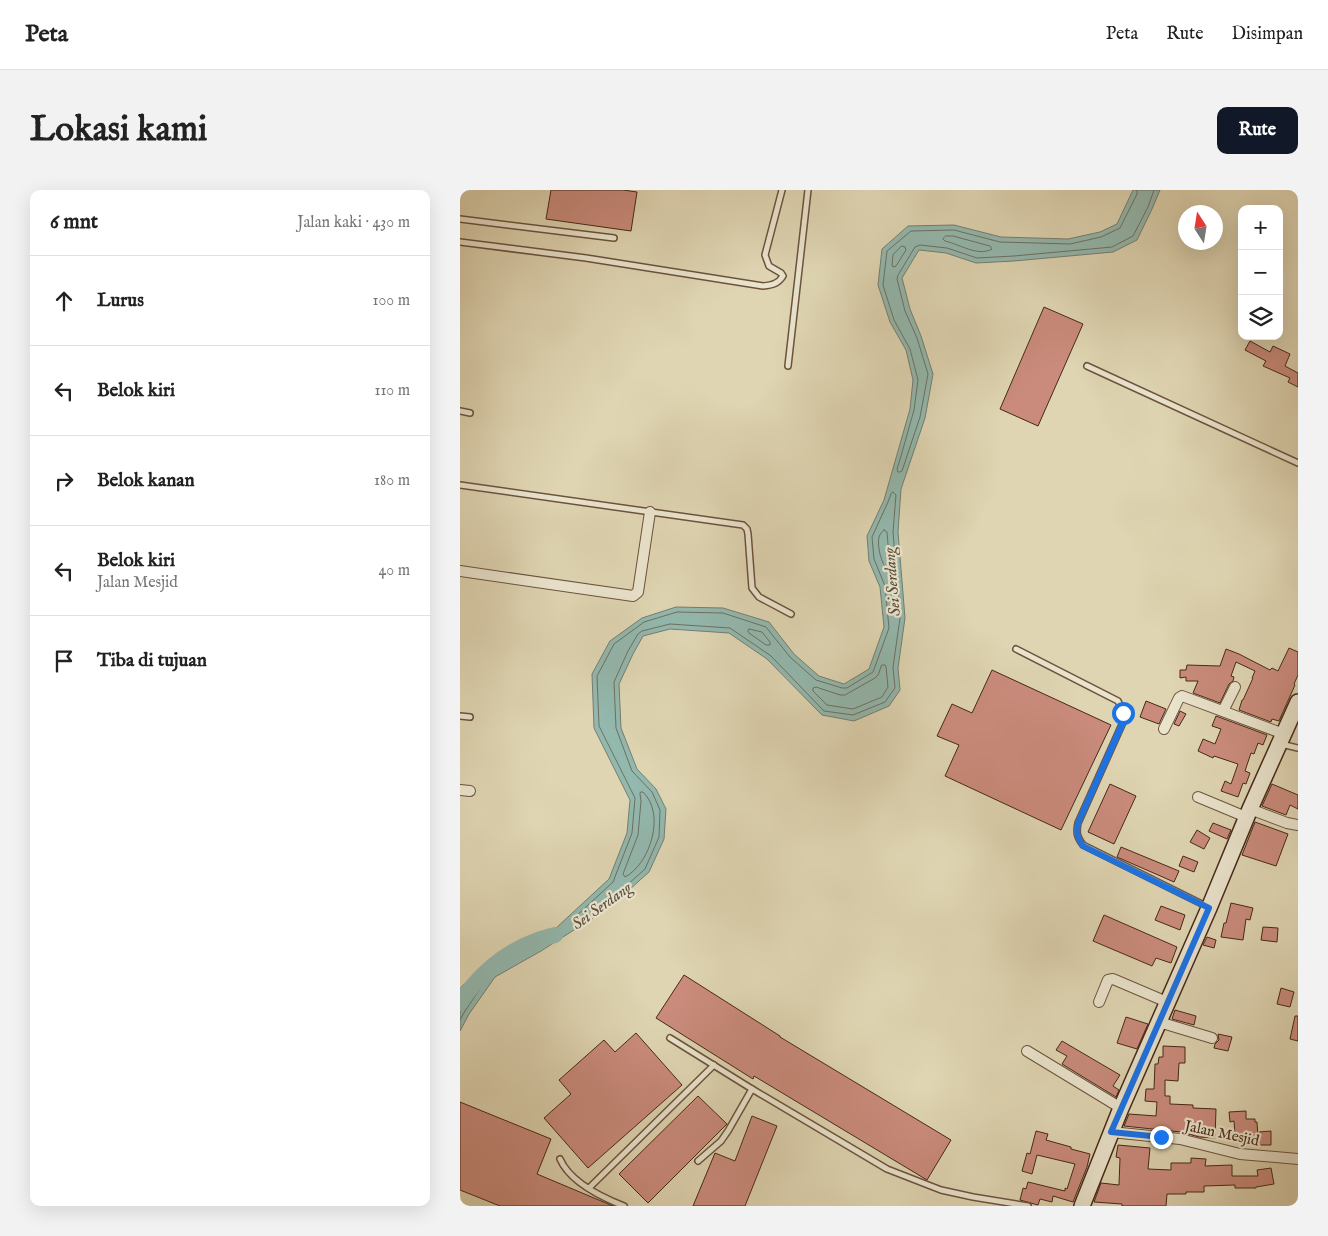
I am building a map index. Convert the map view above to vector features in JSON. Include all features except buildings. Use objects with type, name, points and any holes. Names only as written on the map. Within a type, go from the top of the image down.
[{"type":"street","points":[[460,571],[633,596],[638,592],[650,512]]},
{"type":"street","points":[[1223,711],[1235,688]]},
{"type":"street","points":[[1164,729],[1172,710],[1181,696],[1223,711],[1282,739]]},
{"type":"street","points":[[1086,1205],[1120,1108],[1298,702]]},
{"type":"street","points":[[1198,797],[1248,813],[1298,825]]},
{"type":"street","points":[[1099,1002],[1108,980],[1113,979],[1167,1002]]},
{"type":"street","points":[[1158,1022],[1212,1038]]},
{"type":"street","points":[[1027,1051],[1120,1108]]},
{"type":"street","name":"Jalan Mesjid","points":[[1111,1132],[1180,1139],[1240,1154],[1298,1156]]},
{"type":"lane","points":[[460,242],[586,258],[764,286],[771,285],[777,283],[783,276],[769,266],[765,255],[782,190]]},
{"type":"lane","points":[[788,366],[808,190]]},
{"type":"lane","points":[[460,219],[614,238]]},
{"type":"lane","points":[[1087,366],[1298,463]]},
{"type":"lane","points":[[460,411],[470,413]]},
{"type":"lane","points":[[460,485],[743,525],[747,529],[748,534],[752,588],[759,597],[790,614]]},
{"type":"lane","points":[[1016,649],[1118,701],[1122,709],[1124,720],[1078,823],[1076,834],[1083,846],[1209,908]]},
{"type":"lane","points":[[460,716],[470,718]]},
{"type":"lane","points":[[1282,739],[1298,748]]},
{"type":"lane","points":[[670,1038],[887,1169],[941,1190],[1028,1206]]},
{"type":"lane","points":[[589,1188],[714,1065]]},
{"type":"lane","points":[[698,1161],[721,1141],[728,1132],[752,1089]]},
{"type":"lane","points":[[560,1158],[563,1167],[569,1174],[597,1194],[624,1206]]},
{"type":"water","points":[[1133,190],[1160,190],[1137,240],[1113,252],[976,263],[946,253],[919,250],[902,278],[910,309],[933,374],[925,418],[901,489],[898,532],[905,618],[898,668],[900,690],[889,706],[854,721],[822,715],[767,659],[729,633],[670,629],[643,636],[619,684],[621,728],[637,769],[656,789],[666,809],[664,839],[649,872],[610,907],[541,951],[495,977],[469,1014],[460,1031],[460,989],[463,985],[555,929],[609,879],[627,833],[630,800],[594,728],[592,674],[610,641],[642,618],[676,607],[723,608],[769,622],[794,654],[819,676],[844,684],[869,669],[884,627],[880,587],[869,561],[867,536],[884,500],[910,409],[913,380],[906,350],[890,322],[878,285],[882,249],[908,226],[954,225],[1001,237],[1068,239],[1100,232],[1117,224]]},
{"type":"waterway","name":"Sei Serdang","points":[[460,1003],[474,984],[501,959],[522,947],[555,935]]},
{"type":"route","points":[[1123,713],[1124,720],[1078,823],[1076,834],[1083,846],[1209,908],[1111,1132],[1161,1137]]}]
